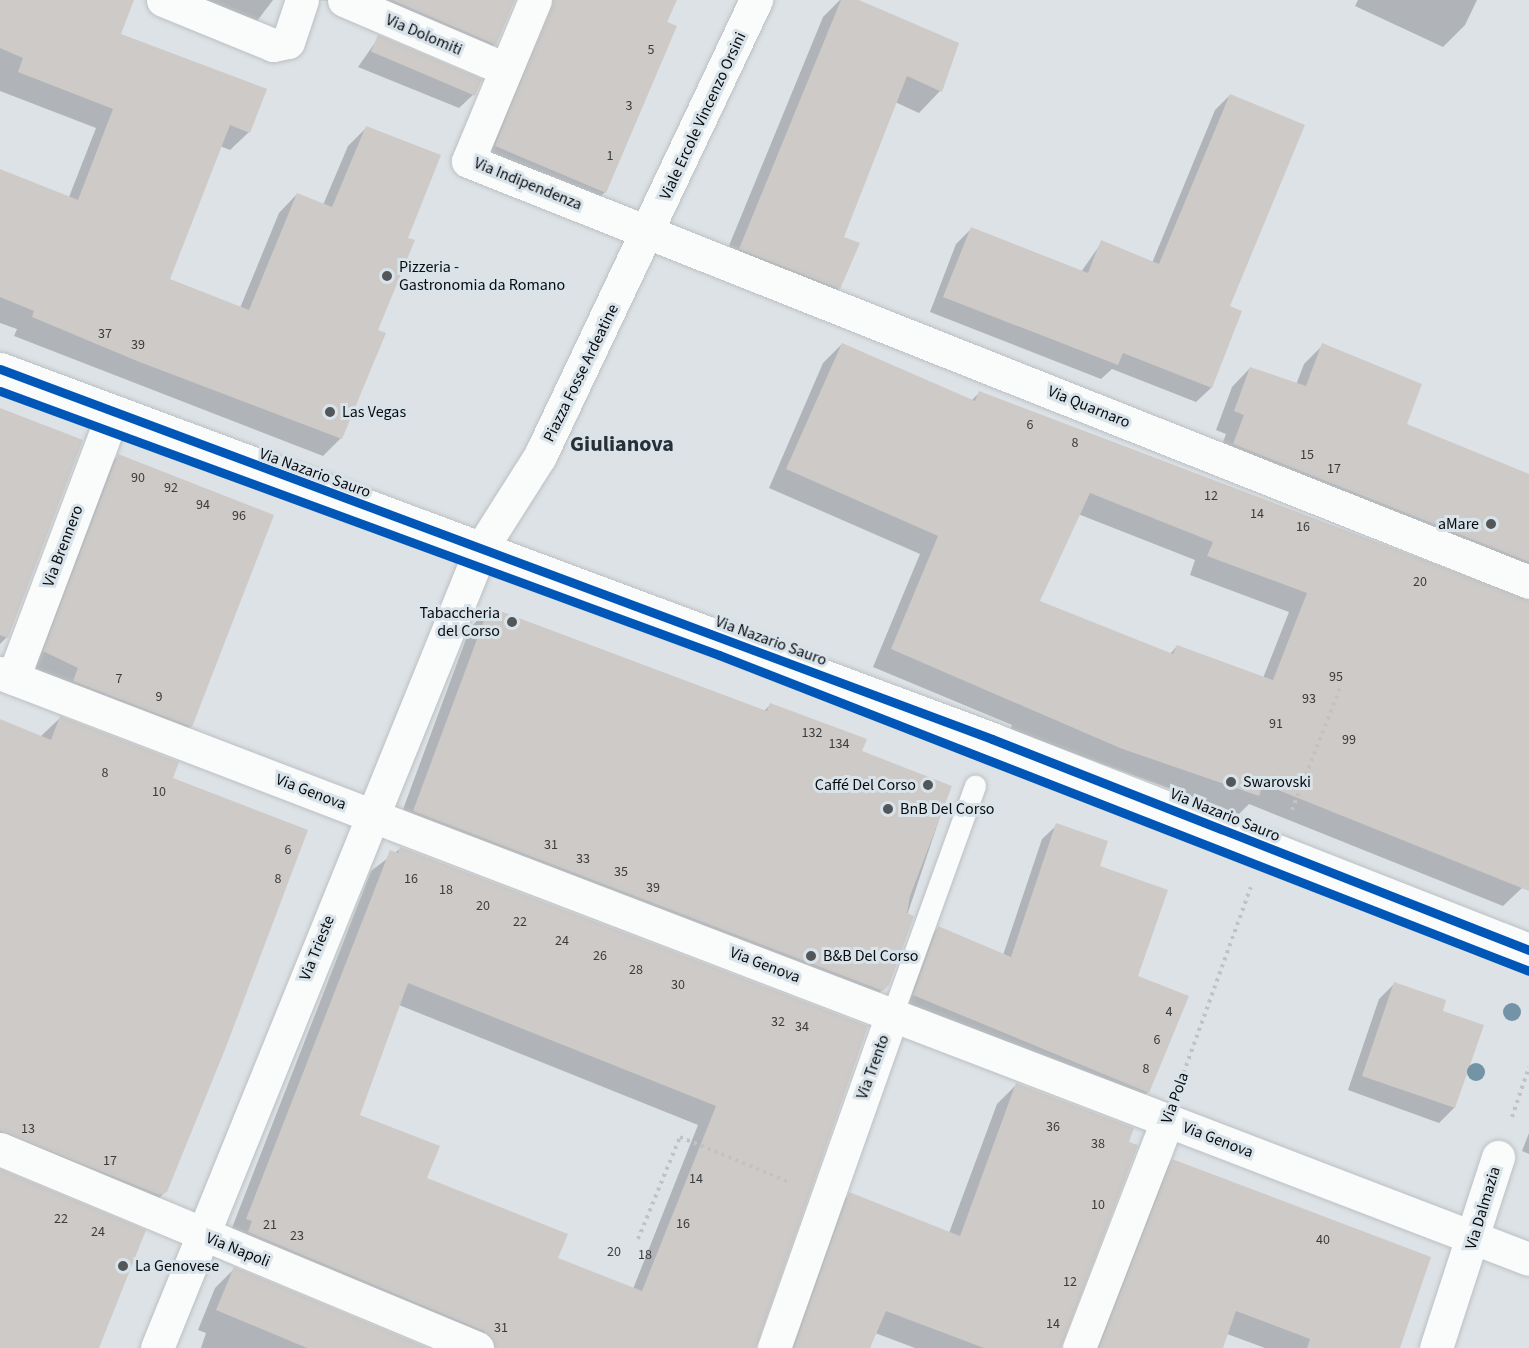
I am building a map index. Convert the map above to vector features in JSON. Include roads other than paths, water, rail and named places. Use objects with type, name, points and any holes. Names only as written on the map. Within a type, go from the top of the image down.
[{"type":"street","points":[[163,0],[273,45],[288,42],[302,0]]},
{"type":"street","name":"Via Dolomiti","points":[[344,0],[505,69]]},
{"type":"street","name":"Via Indipendenza","points":[[535,0],[468,160],[649,231]]},
{"type":"street","name":"Viale Ercole Vincenzo Orsini","points":[[649,231],[756,0]]},
{"type":"street","name":"Piazza Fosse Ardeatine","points":[[481,549],[540,456],[649,231]]},
{"type":"street","name":"Via Quarnaro","points":[[649,231],[1529,582]]},
{"type":"street","name":"Via Nazario Sauro","points":[[0,369],[113,414],[992,739],[1529,950]]},
{"type":"street","name":"Via Brennero","points":[[6,675],[113,414]]},
{"type":"street","name":"Via Trieste","points":[[157,1348],[200,1235],[481,549]]},
{"type":"street","name":"Via Genova","points":[[6,675],[1529,1259]]},
{"type":"street","name":"Via Trento","points":[[774,1348],[892,1015]]},
{"type":"street","name":"Via Pola","points":[[1079,1348],[1167,1120]]},
{"type":"street","name":"Via Napoli","points":[[0,1149],[200,1235],[477,1348]]},
{"type":"street","name":"Via Dalmazia","points":[[1436,1348],[1474,1239],[1498,1157]]},
{"type":"lane","name":"Via Trento","points":[[892,1015],[975,786]]},
{"type":"place","name":"Pizzeria - Gastronomia da Romano","points":[[387,276]]},
{"type":"place","name":"Las Vegas","points":[[330,412]]},
{"type":"place","name":"aMare","points":[[1491,524]]},
{"type":"place","name":"Tabaccheria del Corso","points":[[512,622]]},
{"type":"place","name":"Swarovski","points":[[1231,782]]},
{"type":"place","name":"Caffé Del Corso","points":[[928,785]]},
{"type":"place","name":"BnB Del Corso","points":[[888,809]]},
{"type":"place","name":"B&B Del Corso","points":[[811,956]]},
{"type":"place","name":"La Genovese","points":[[123,1266]]},
{"type":"district","name":"Giulianova","points":[[622,445]]}]
